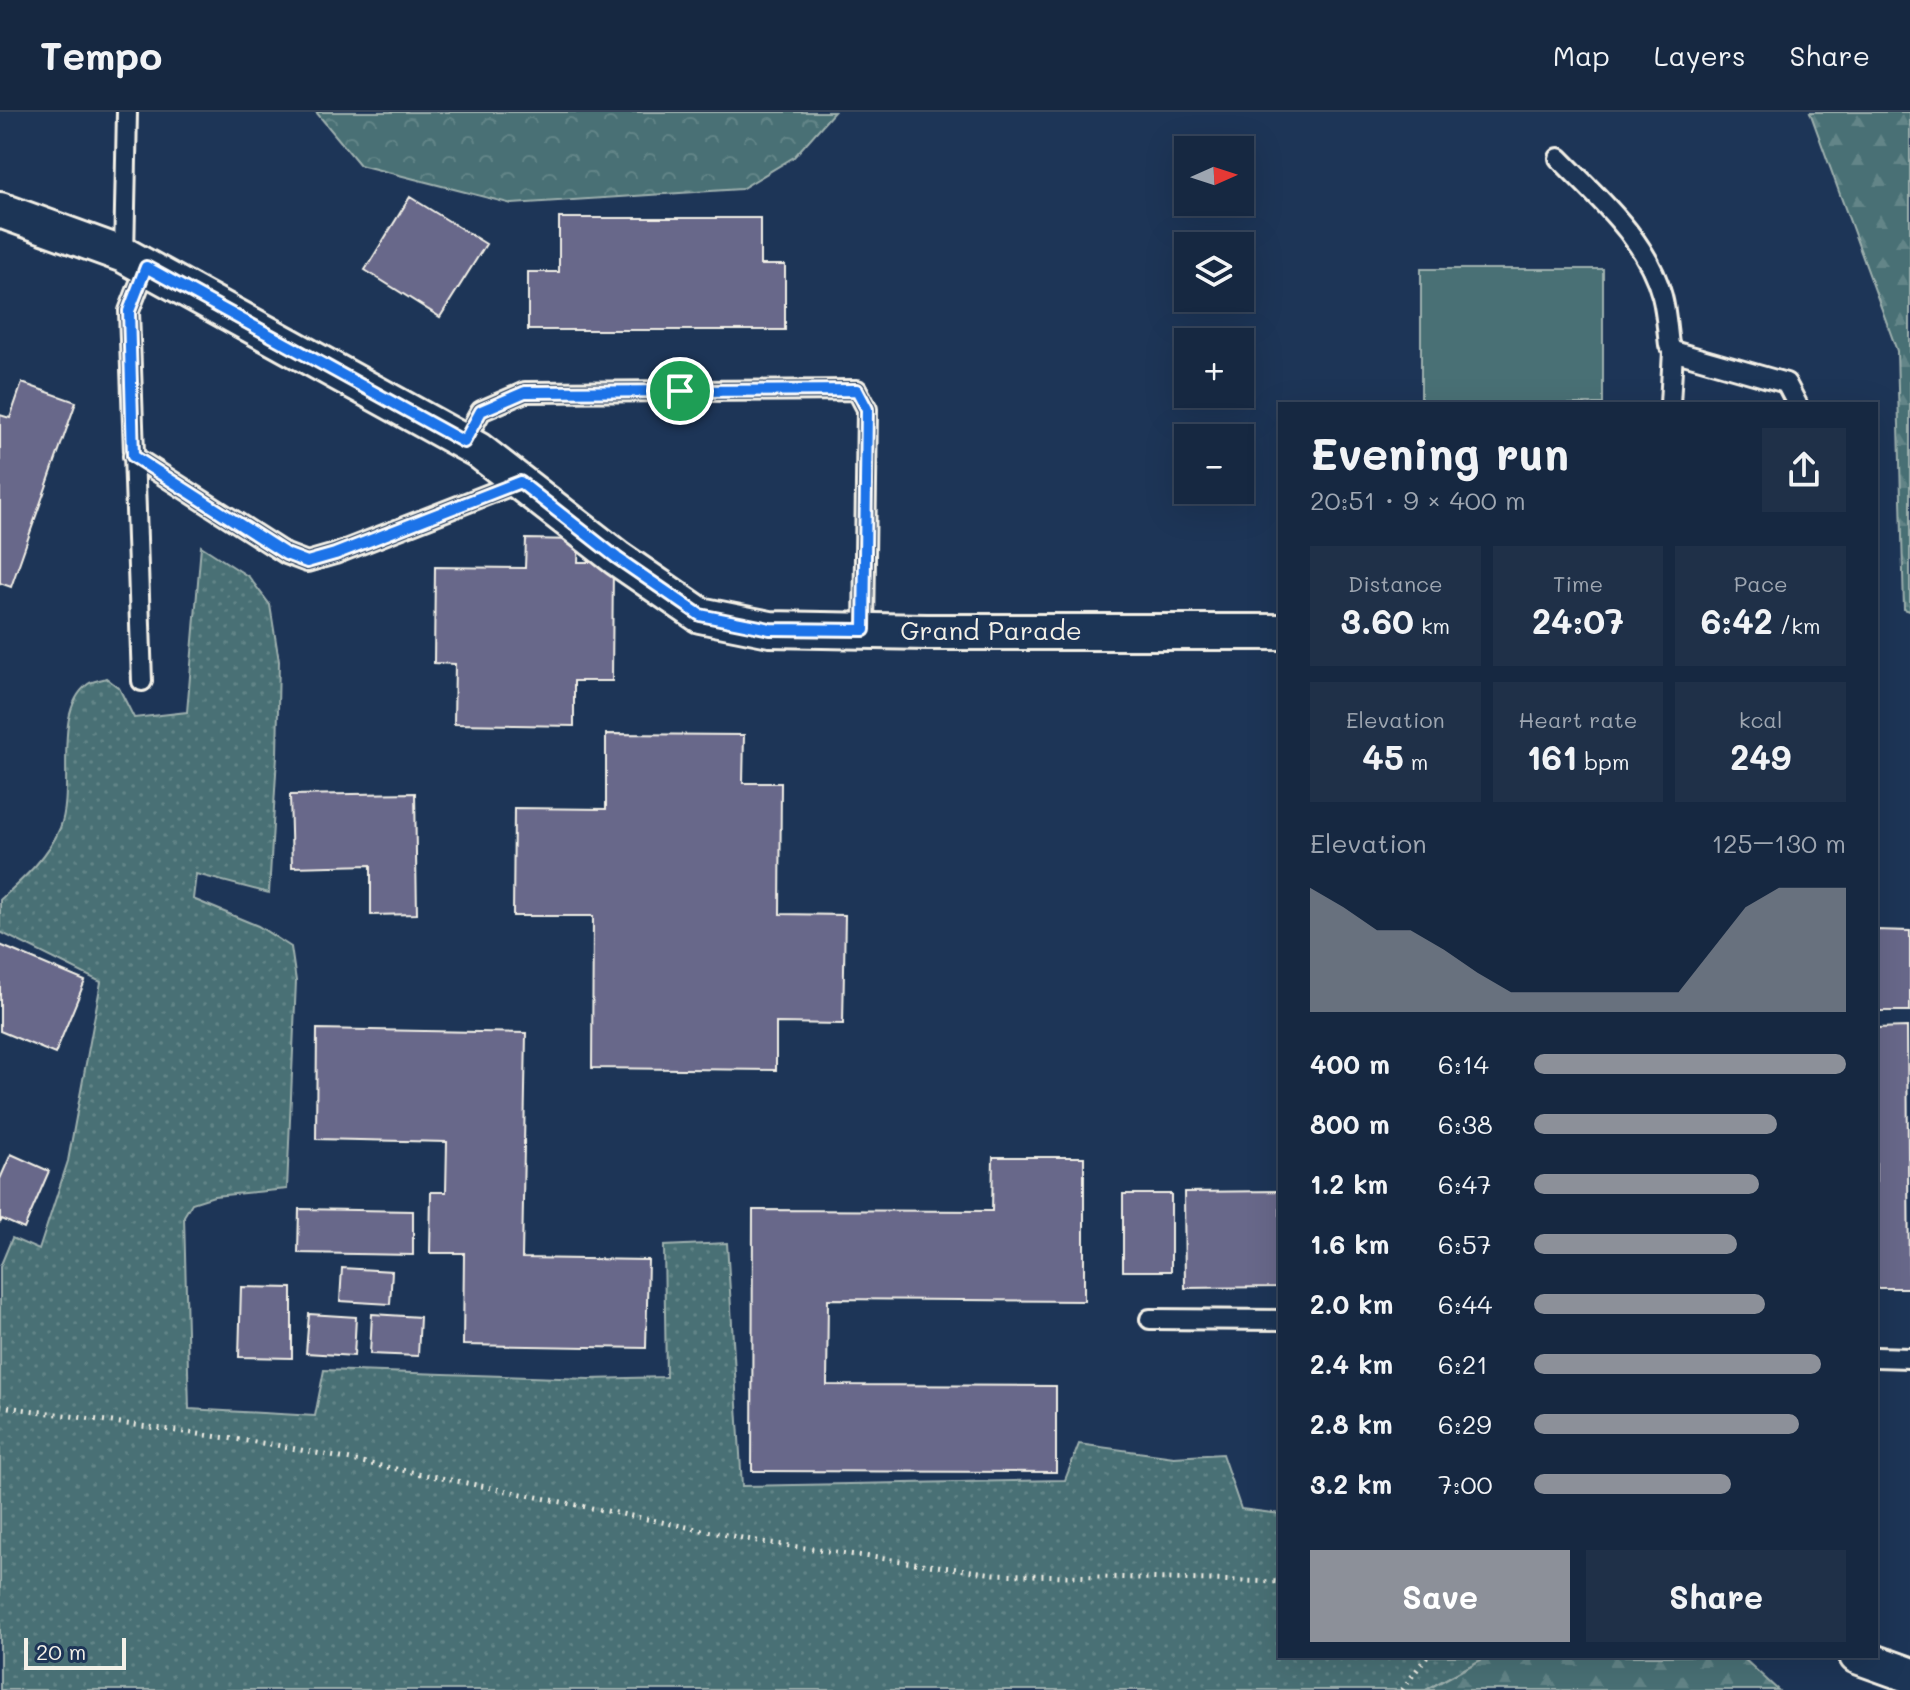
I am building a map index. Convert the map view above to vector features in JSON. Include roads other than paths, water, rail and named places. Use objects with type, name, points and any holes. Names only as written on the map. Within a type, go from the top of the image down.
[{"type":"street","name":"Grand Parade","points":[[0,210],[135,261],[478,450],[617,558],[700,615],[770,629],[1278,632]]},
{"type":"street","points":[[1863,1658],[1910,1675]]},
{"type":"lane","points":[[127,112],[135,261],[129,311],[142,681]]},
{"type":"lane","points":[[1559,158],[1612,213],[1642,250],[1662,295],[1669,345],[1673,351],[1670,402]]},
{"type":"lane","points":[[1673,351],[1786,383],[1796,402]]},
{"type":"lane","points":[[464,442],[481,411],[525,392],[857,390],[867,409],[864,630]]},
{"type":"lane","points":[[133,456],[286,554],[307,562],[520,482]]},
{"type":"lane","points":[[1150,1319],[1278,1320]]},
{"type":"lane","points":[[1878,1357],[1910,1358]]}]
